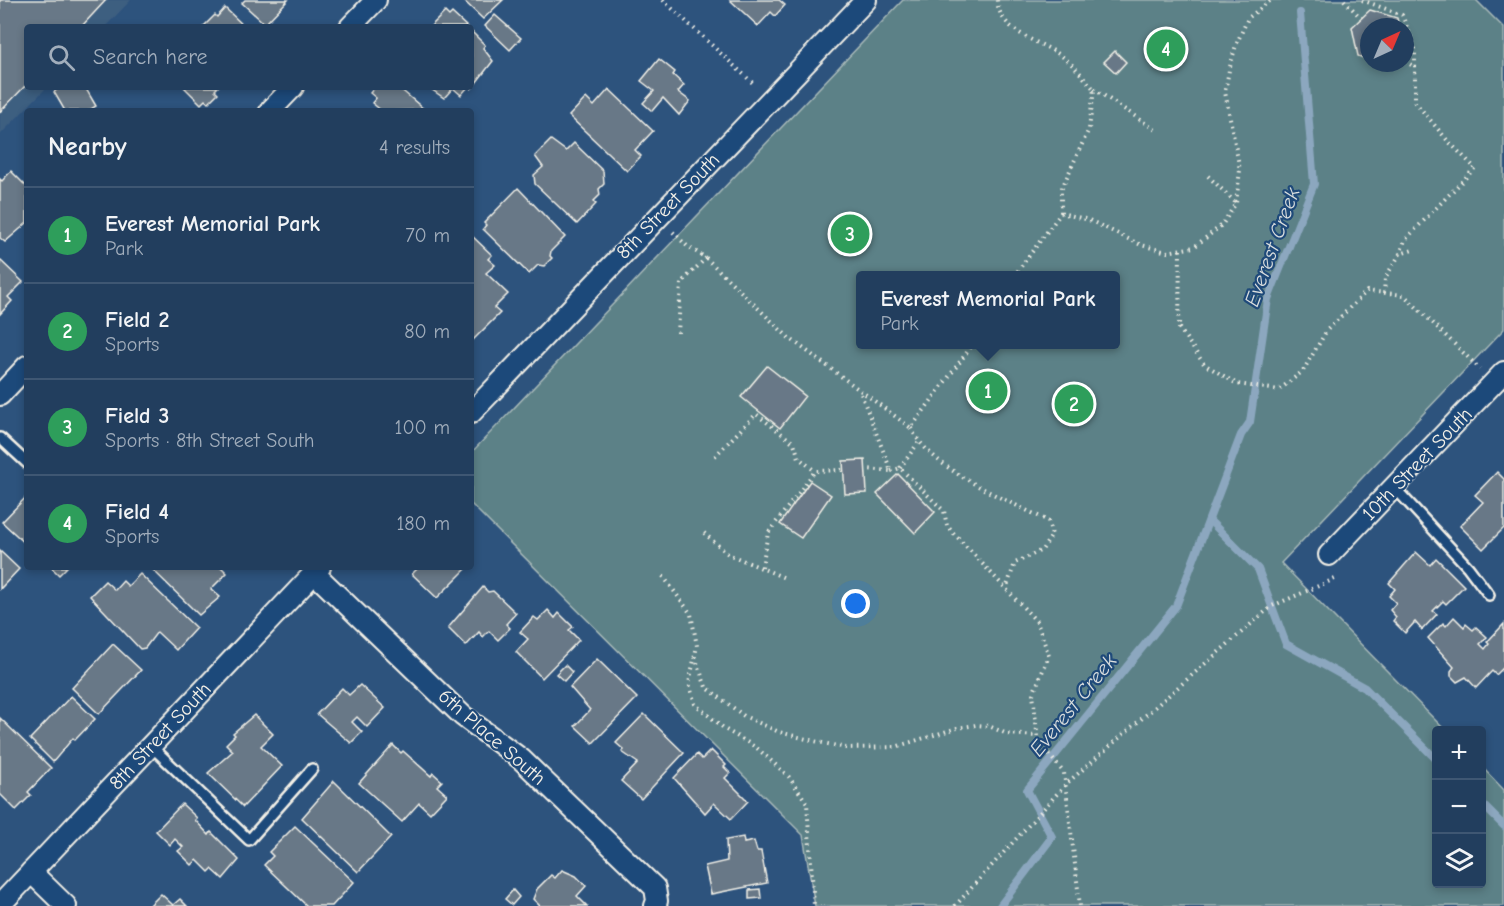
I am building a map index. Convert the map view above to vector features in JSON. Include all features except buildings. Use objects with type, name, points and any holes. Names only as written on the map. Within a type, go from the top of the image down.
[{"type":"street","points":[[353,24],[376,0]]},
{"type":"street","name":"8th Street South","points":[[474,410],[866,0]]},
{"type":"street","points":[[273,108],[290,90]]},
{"type":"street","points":[[0,395],[24,369]]},
{"type":"street","name":"10th Street South","points":[[1329,555],[1499,377]]},
{"type":"street","name":"8th Street South","points":[[0,904],[317,570]]},
{"type":"street","name":"6th Place South","points":[[317,570],[463,716],[522,759],[655,888],[657,901],[655,906]]},
{"type":"street","points":[[31,872],[66,906]]},
{"type":"lane","points":[[0,438],[24,460]]},
{"type":"lane","points":[[1394,487],[1468,567],[1489,595]]},
{"type":"lane","points":[[150,746],[249,840],[312,769]]},
{"type":"path","points":[[663,0],[760,90]]},
{"type":"path","points":[[997,0],[998,10],[1012,28],[1067,60],[1094,89],[1157,131]]},
{"type":"path","points":[[1061,213],[1089,220],[1142,245],[1167,252],[1194,247],[1222,225],[1236,203],[1240,170],[1225,92],[1236,45],[1248,18],[1271,0]]},
{"type":"path","points":[[1344,0],[1361,18]]},
{"type":"path","points":[[1362,0],[1402,15],[1403,18]]},
{"type":"path","points":[[1384,293],[1385,278],[1400,254],[1405,240],[1475,168],[1448,141],[1415,102],[1413,72]]},
{"type":"path","points":[[1018,271],[1061,213],[1061,190],[1089,129],[1094,89]]},
{"type":"path","points":[[1208,176],[1236,203]]},
{"type":"path","points":[[658,217],[687,246],[706,258],[788,337],[911,428],[918,443],[956,472],[1048,521],[1052,535],[1042,550],[1015,563],[1006,589]]},
{"type":"path","points":[[1180,250],[1179,328],[1204,364],[1238,384],[1279,390],[1303,371],[1328,330],[1367,291],[1404,296],[1499,377]]},
{"type":"path","points":[[1400,254],[1413,250]]},
{"type":"path","points":[[678,333],[681,283],[706,258]]},
{"type":"path","points":[[911,428],[970,349]]},
{"type":"path","points":[[860,391],[891,471]]},
{"type":"path","points":[[715,456],[756,414],[794,443],[799,458],[815,471],[843,470]]},
{"type":"path","points":[[866,469],[891,471],[900,468],[918,443]]},
{"type":"path","points":[[900,468],[944,511],[947,526],[1037,622],[1049,656],[1033,694],[1037,738],[1064,773],[1080,906]]},
{"type":"path","points":[[762,567],[768,533],[815,471]]},
{"type":"path","points":[[704,533],[728,554],[785,578]]},
{"type":"path","points":[[663,576],[691,614],[697,646],[689,683],[695,704],[726,730],[757,748],[781,770],[807,803],[814,906]]},
{"type":"path","points":[[955,906],[1066,784],[1272,606],[1337,578]]},
{"type":"path","points":[[694,657],[706,687],[744,716],[779,732],[814,741],[846,748],[895,747],[957,728],[976,725],[989,726],[1007,734],[1037,738]]},
{"type":"shaded area","points":[[0,0],[131,0],[108,24],[24,24],[24,90],[44,90],[0,135]]},
{"type":"green space","points":[[903,0],[1476,0],[1504,28],[1504,329],[1281,563],[1441,726],[1432,726],[1432,888],[1486,888],[1486,771],[1504,790],[1504,906],[815,906],[803,835],[474,507],[474,450]]},
{"type":"waterway","name":"Everest Creek","points":[[1000,906],[1052,837],[1027,790],[1176,606],[1241,435],[1250,422],[1268,299],[1314,184],[1300,13]]},
{"type":"waterway","name":"Everest Creek","points":[[1209,520],[1258,569],[1286,644],[1365,688],[1432,755]]},
{"type":"waterway","name":"Everest Creek","points":[[1486,808],[1504,826]]},
{"type":"place","name":"Field 4","points":[[1166,49]]},
{"type":"place","name":"Field 3","points":[[850,234]]},
{"type":"place","name":"Everest Memorial Park","points":[[988,391]]},
{"type":"place","name":"Field 2","points":[[1074,404]]}]
